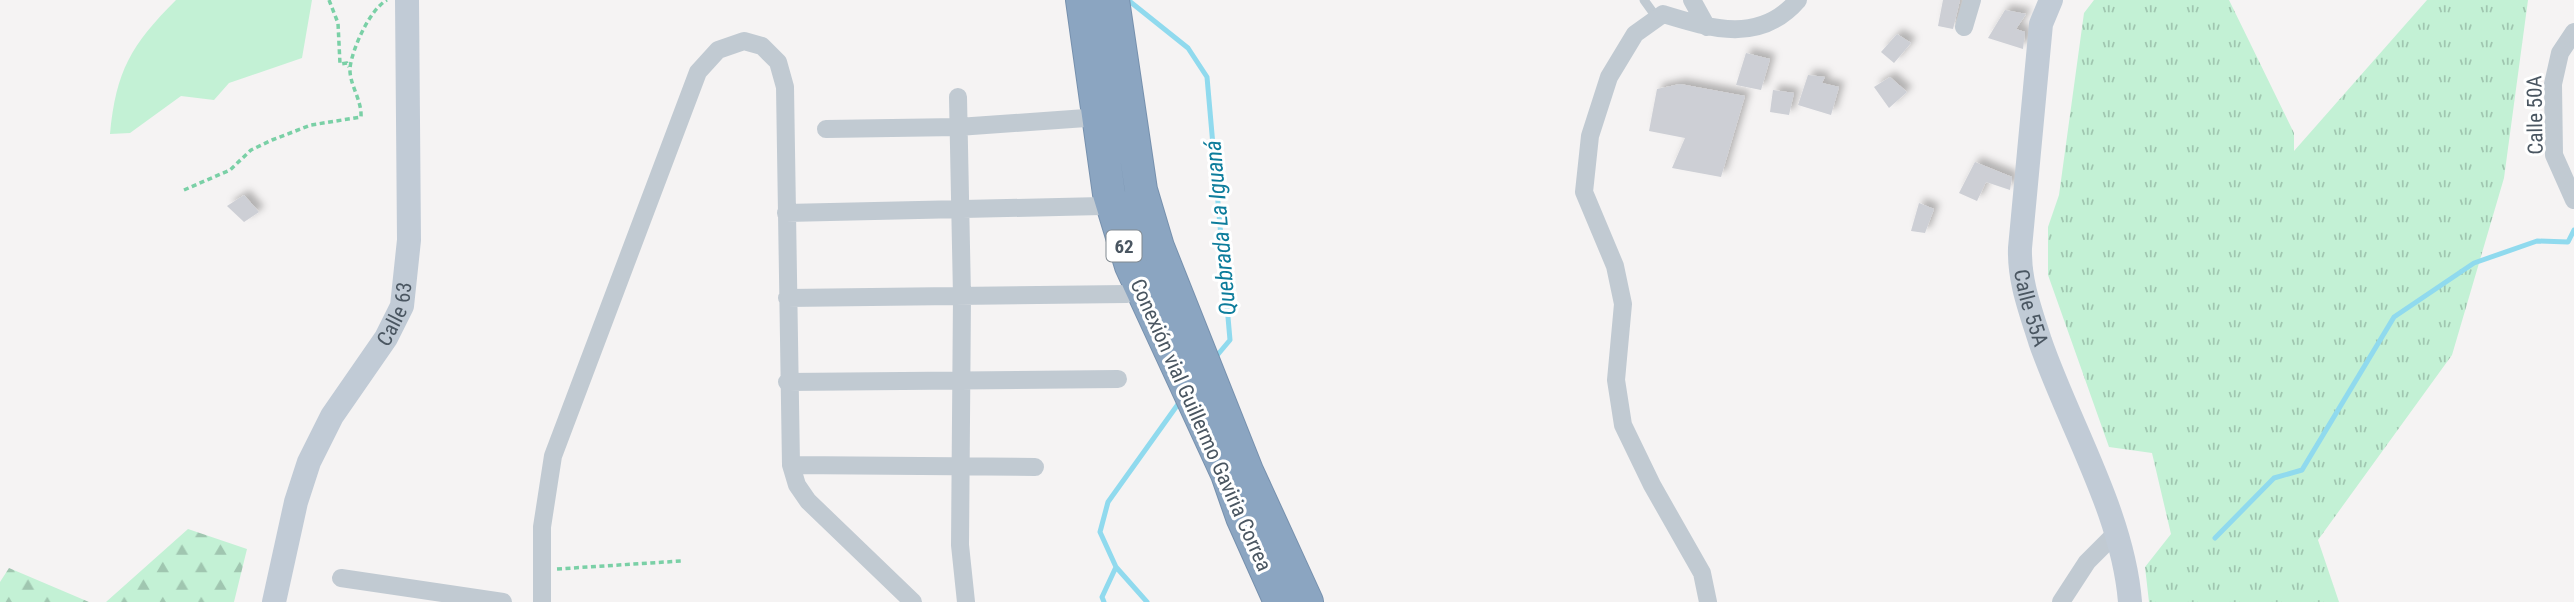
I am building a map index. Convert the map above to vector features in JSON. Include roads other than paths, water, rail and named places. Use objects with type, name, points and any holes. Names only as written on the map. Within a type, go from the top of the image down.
[{"type":"highway","name":"Conexión vial Guillermo Gaviria Correa","points":[[1082,0],[1104,164],[1118,228],[1144,297],[1307,602]]},
{"type":"highway","name":"Conexión vial Guillermo Gaviria Correa","points":[[1114,0],[1128,117],[1144,200],[1168,278],[1237,472],[1242,517],[1280,602]]},
{"type":"main road","name":"Calle 63","points":[[274,602],[296,502],[309,462],[332,416],[386,338],[402,306],[409,240],[407,0]]},
{"type":"main road","name":"Calle 55A","points":[[2051,0],[2041,24],[2020,248],[2020,275],[2045,355],[2117,532],[2130,602]]},
{"type":"street","points":[[1692,0],[1707,27]]},
{"type":"street","points":[[1708,602],[1702,573],[1652,485],[1623,425],[1616,380],[1623,304],[1615,266],[1584,192],[1590,136],[1609,77],[1635,34],[1663,13],[1707,27],[1752,30],[1785,15],[1797,0]]},
{"type":"street","points":[[1964,27],[1972,0]]},
{"type":"street","name":"Calle 50A","points":[[2574,32],[2560,53],[2553,84],[2554,155],[2574,200]]},
{"type":"street","points":[[542,602],[542,527],[553,456],[698,72],[718,50],[744,41],[762,46],[778,62],[785,87],[791,465],[804,496],[913,602]]},
{"type":"street","points":[[958,97],[962,296],[960,545],[966,602]]},
{"type":"street","points":[[826,129],[958,127],[1086,118]]},
{"type":"street","points":[[786,213],[1102,206]]},
{"type":"street","points":[[787,298],[1126,294]]},
{"type":"street","points":[[788,382],[1118,379]]},
{"type":"street","points":[[791,465],[1035,467]]},
{"type":"street","points":[[2061,602],[2087,562],[2117,532]]},
{"type":"street","points":[[341,578],[503,602]]},
{"type":"lane","points":[[1644,0],[1657,18]]},
{"type":"waterway","name":"Quebrada La Iguaná","points":[[1128,0],[1188,48],[1207,77],[1230,340],[1214,359]]},
{"type":"waterway","points":[[2215,538],[2274,478],[2302,470],[2394,317],[2474,263],[2537,241],[2568,242],[2574,230]]},
{"type":"waterway","name":"Quebrada La Iguaná","points":[[1147,602],[1116,567],[1100,532],[1108,502],[1181,400]]},
{"type":"waterway","points":[[1104,602],[1102,597],[1116,567]]}]
